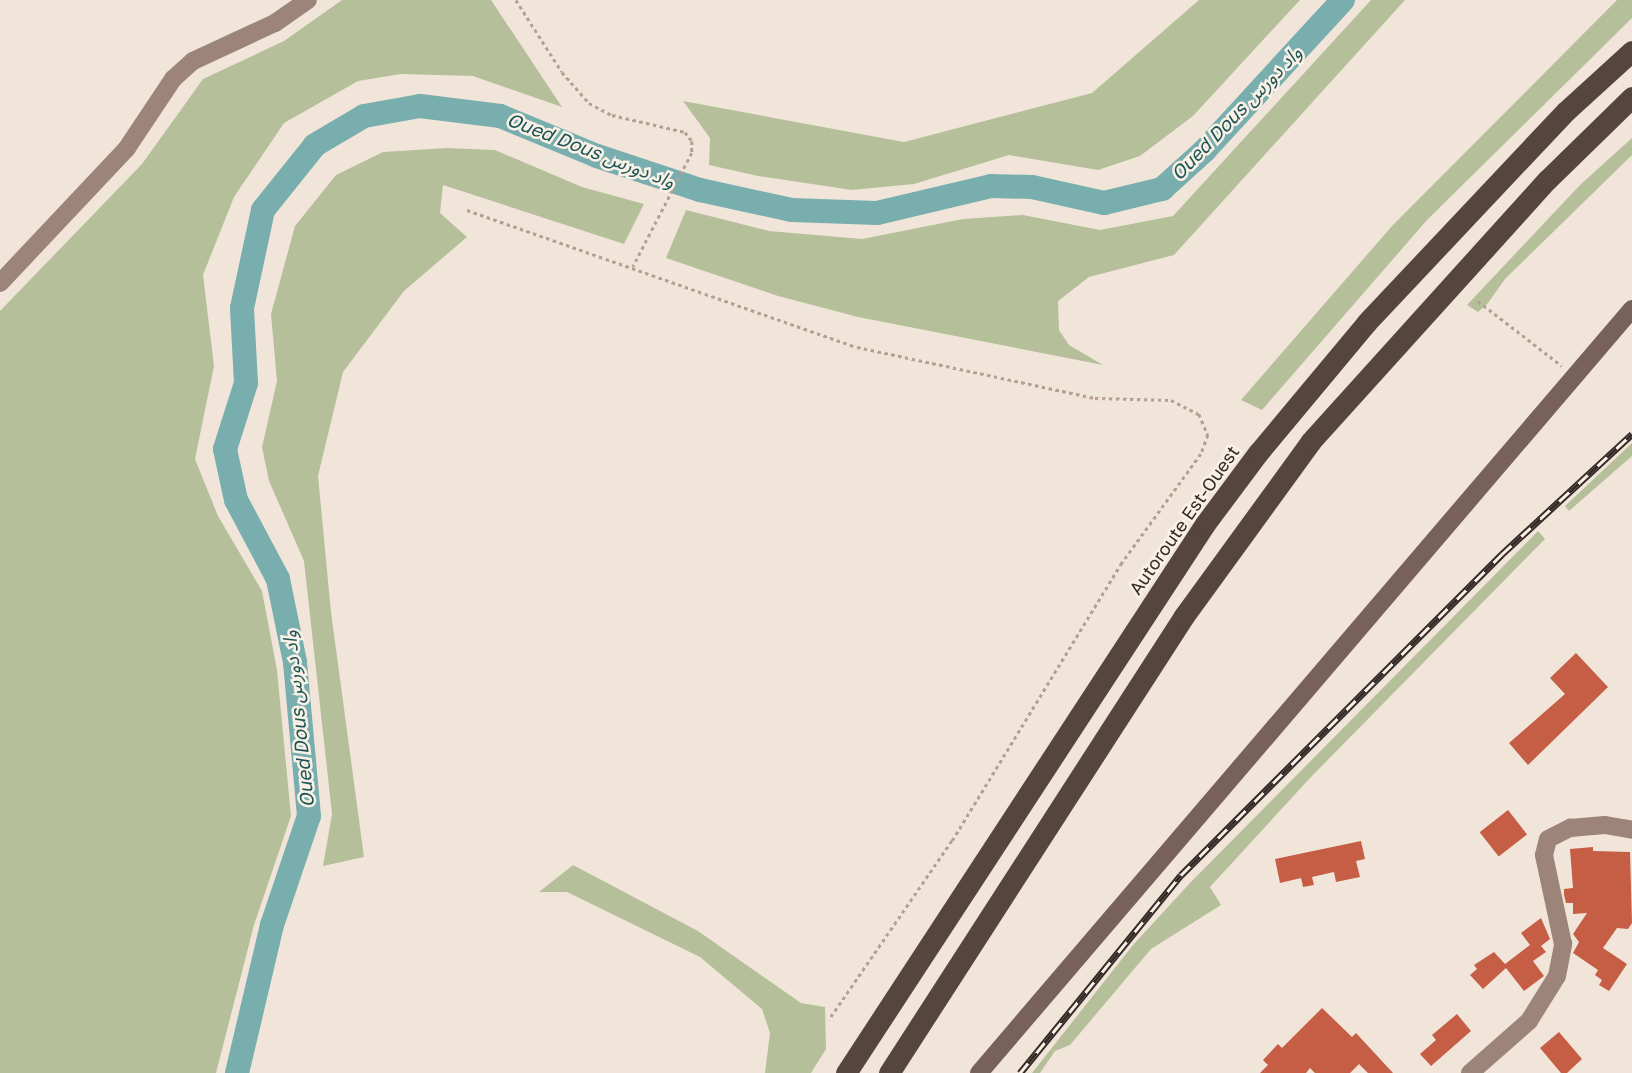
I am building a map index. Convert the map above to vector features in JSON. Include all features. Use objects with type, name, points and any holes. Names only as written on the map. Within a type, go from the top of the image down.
[{"type":"highway","name":"Autoroute Est-Ouest","points":[[846,1073],[1205,524],[1258,453],[1367,322],[1566,111],[1632,51]]},
{"type":"highway","points":[[890,1073],[1184,616],[1311,441],[1548,180],[1632,97]]},
{"type":"main road","points":[[979,1073],[1632,309]]},
{"type":"street","points":[[0,283],[127,148],[173,79],[193,61],[275,23],[308,0]]},
{"type":"street","points":[[1470,1073],[1529,1021],[1557,976],[1563,944],[1544,855],[1548,839],[1570,828],[1605,825],[1632,830]]},
{"type":"path","points":[[516,0],[537,38],[589,103],[612,116],[685,132],[692,153],[633,267]]},
{"type":"path","points":[[467,210],[633,267],[778,322],[857,347],[1095,398],[1171,400],[1199,414],[1208,435],[1201,454],[1122,563],[952,841],[830,1020]]},
{"type":"path","points":[[1478,301],[1576,376]]},
{"type":"green space","points":[[342,0],[491,0],[562,107],[473,76],[401,74],[358,81],[284,123],[234,197],[203,275],[214,366],[195,459],[218,516],[262,591],[277,670],[291,816],[254,925],[216,1073],[0,1073],[0,311],[142,164],[203,79],[284,41]]},
{"type":"green space","points":[[1199,0],[1300,0],[1193,116],[1140,156],[1098,170],[1009,155],[914,184],[852,190],[758,176],[709,165],[710,138],[683,101],[904,142],[1092,93]]},
{"type":"green space","points":[[1371,0],[1405,0],[1174,255],[1089,277],[1058,301],[1059,330],[1069,345],[1103,365],[858,317],[778,296],[666,258],[686,210],[769,231],[862,239],[963,219],[1023,215],[1100,230],[1173,216]]},
{"type":"green space","points":[[1617,0],[1632,0],[1632,18],[1427,220],[1262,410],[1241,400],[1392,226]]},
{"type":"green space","points":[[1632,138],[1632,155],[1505,279],[1488,303],[1478,312],[1467,305],[1580,185]]},
{"type":"green space","points":[[447,148],[495,150],[582,187],[644,204],[624,244],[443,185],[440,213],[467,237],[404,291],[343,372],[318,476],[331,612],[364,857],[323,866],[332,814],[304,561],[269,481],[262,447],[277,381],[271,314],[295,226],[336,175],[383,152]]},
{"type":"green space","points":[[1632,443],[1632,456],[1569,511],[1565,506]]},
{"type":"green space","points":[[1538,531],[1545,539],[1310,778],[1210,887],[1221,905],[1151,949],[1070,1045],[1055,1051],[1040,1073],[1032,1073],[1133,945],[1189,884]]},
{"type":"green space","points":[[573,865],[698,931],[801,1003],[825,1007],[826,1049],[811,1073],[765,1073],[770,1033],[762,1009],[700,957],[567,892],[539,892]]},
{"type":"building","points":[[1576,653],[1608,687],[1528,765],[1509,743],[1565,694],[1550,678]]},
{"type":"building","points":[[1508,810],[1527,834],[1499,857],[1480,832]]},
{"type":"building","points":[[1361,841],[1365,859],[1356,861],[1360,877],[1336,882],[1334,872],[1312,877],[1314,885],[1303,887],[1301,878],[1280,883],[1275,859]]},
{"type":"building","points":[[1593,847],[1593,851],[1630,852],[1632,923],[1628,929],[1617,928],[1603,948],[1627,964],[1609,991],[1599,985],[1602,980],[1595,975],[1598,970],[1573,953],[1579,942],[1573,934],[1587,913],[1573,914],[1573,903],[1566,903],[1564,895],[1564,889],[1573,888],[1570,849]]},
{"type":"building","points":[[1541,918],[1550,939],[1541,946],[1546,952],[1533,961],[1544,976],[1524,991],[1506,968],[1483,989],[1470,975],[1477,969],[1474,965],[1494,952],[1505,964],[1530,945],[1521,933]]},
{"type":"building","points":[[1322,1008],[1352,1037],[1356,1033],[1393,1073],[1368,1073],[1359,1064],[1350,1073],[1315,1073],[1310,1068],[1306,1073],[1260,1073],[1268,1065],[1263,1060],[1278,1044],[1282,1048]]},
{"type":"building","points":[[1457,1014],[1471,1031],[1431,1066],[1420,1054],[1436,1040],[1432,1035]]},
{"type":"building","points":[[1559,1032],[1582,1059],[1567,1073],[1561,1073],[1540,1048]]},
{"type":"waterway","name":"Oued Dous واد دورس","points":[[237,1073],[272,925],[309,816],[295,662],[278,579],[236,500],[225,449],[246,383],[242,308],[263,210],[315,145],[364,116],[420,106],[500,116],[597,156],[700,190],[792,210],[877,213],[991,186],[1032,187],[1104,203],[1162,189],[1205,150],[1343,0]]},
{"type":"railway","points":[[1020,1073],[1181,875],[1502,554],[1632,434]]}]
